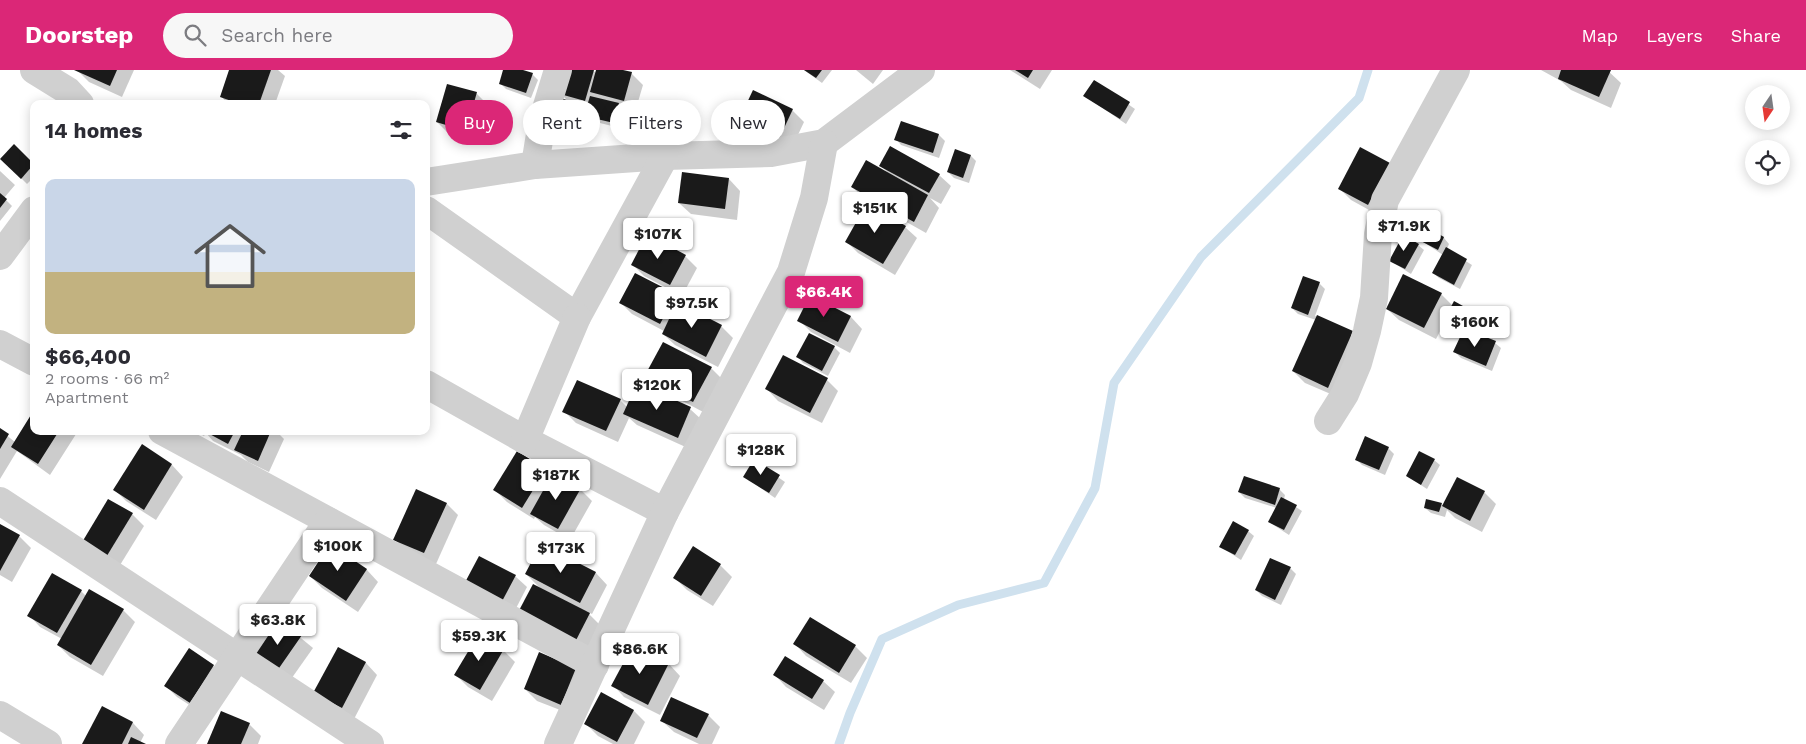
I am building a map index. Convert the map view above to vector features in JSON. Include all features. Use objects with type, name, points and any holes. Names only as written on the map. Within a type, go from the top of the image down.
[{"type":"street","points":[[34,70],[68,91],[76,100]]},
{"type":"street","points":[[536,165],[542,122],[558,70]]},
{"type":"street","points":[[430,181],[536,165],[665,156],[771,153],[824,144],[921,70]]},
{"type":"street","points":[[1328,421],[1344,394],[1358,363],[1367,331],[1374,298],[1378,234],[1385,200],[1456,70]]},
{"type":"street","points":[[558,744],[666,512],[791,272],[814,198],[824,144]]},
{"type":"street","points":[[526,440],[577,317],[665,156]]},
{"type":"street","points":[[430,213],[577,317]]},
{"type":"street","points":[[0,256],[30,215]]},
{"type":"street","points":[[0,344],[30,360]]},
{"type":"street","points":[[430,386],[526,440],[666,512]]},
{"type":"street","points":[[169,435],[595,665]]},
{"type":"street","points":[[0,501],[370,744]]},
{"type":"street","points":[[180,744],[328,521]]},
{"type":"street","points":[[0,715],[48,744]]},
{"type":"building","points":[[74,70],[117,70],[110,86]]},
{"type":"building","points":[[229,70],[271,70],[260,100],[229,100],[220,97]]},
{"type":"building","points":[[503,70],[523,70],[533,73],[526,93],[499,84]]},
{"type":"building","points":[[566,70],[594,70],[585,100],[560,94]]},
{"type":"building","points":[[596,70],[632,72],[624,100],[590,92]]},
{"type":"building","points":[[804,70],[822,70],[816,78]]},
{"type":"building","points":[[1015,70],[1033,70],[1028,78]]},
{"type":"building","points":[[1561,70],[1611,70],[1599,97],[1558,79]]},
{"type":"building","points":[[1094,80],[1130,102],[1120,119],[1083,96]]},
{"type":"building","points":[[447,84],[477,92],[475,100],[445,100],[445,125],[436,122]]},
{"type":"building","points":[[753,90],[774,100],[748,100]]},
{"type":"building","points":[[590,96],[610,101],[610,122],[600,120],[600,100],[589,100]]},
{"type":"building","points":[[785,105],[793,109],[785,126]]},
{"type":"building","points":[[901,121],[939,134],[933,153],[894,140]]},
{"type":"building","points":[[14,144],[30,160],[30,169],[21,179],[0,159]]},
{"type":"building","points":[[890,146],[940,174],[929,193],[879,166]]},
{"type":"building","points":[[1360,147],[1390,163],[1368,205],[1338,189]]},
{"type":"building","points":[[955,149],[971,155],[963,178],[947,172]]},
{"type":"building","points":[[866,160],[928,195],[914,222],[851,187]]},
{"type":"building","points":[[682,172],[729,178],[725,209],[678,203]]},
{"type":"building","points":[[0,193],[7,199],[0,208]]},
{"type":"building","points":[[867,203],[906,226],[883,264],[845,242]]},
{"type":"building","points":[[1424,226],[1444,237],[1438,250],[1417,239]]},
{"type":"building","points":[[647,234],[686,255],[670,285],[631,265]]},
{"type":"building","points":[[1403,235],[1419,244],[1405,269],[1389,261]]},
{"type":"building","points":[[1446,247],[1467,259],[1454,285],[1432,273]]},
{"type":"building","points":[[635,273],[676,294],[660,324],[619,303]]},
{"type":"building","points":[[1403,274],[1442,293],[1424,328],[1386,309]]},
{"type":"building","points":[[1303,276],[1320,282],[1308,315],[1291,308]]},
{"type":"building","points":[[810,295],[851,316],[838,342],[797,321]]},
{"type":"building","points":[[1454,301],[1481,316],[1472,332],[1445,318]]},
{"type":"building","points":[[677,302],[722,325],[706,357],[662,334]]},
{"type":"building","points":[[1317,315],[1353,331],[1328,388],[1292,371]]},
{"type":"building","points":[[1473,332],[1496,341],[1486,366],[1453,352],[1461,335],[1470,339]]},
{"type":"building","points":[[809,333],[835,346],[822,371],[796,357]]},
{"type":"building","points":[[663,342],[712,367],[693,402],[644,377]]},
{"type":"building","points":[[783,355],[828,378],[810,413],[765,389]]},
{"type":"building","points":[[577,380],[621,399],[606,431],[562,412]]},
{"type":"building","points":[[637,383],[691,407],[678,438],[623,414]]},
{"type":"building","points":[[30,416],[30,435],[56,435],[38,464],[11,447]]},
{"type":"building","points":[[0,428],[9,434],[0,449]]},
{"type":"building","points":[[211,435],[233,435],[228,444]]},
{"type":"building","points":[[241,435],[269,435],[258,461],[234,450]]},
{"type":"building","points":[[1365,436],[1389,447],[1379,470],[1355,460]]},
{"type":"building","points":[[142,444],[172,464],[144,510],[113,490]]},
{"type":"building","points":[[517,451],[546,469],[522,508],[493,490]]},
{"type":"building","points":[[1419,451],[1435,459],[1421,485],[1406,476]]},
{"type":"building","points":[[754,459],[780,475],[769,493],[743,477]]},
{"type":"building","points":[[553,473],[581,488],[558,529],[530,514]]},
{"type":"building","points":[[1244,476],[1280,488],[1275,505],[1238,492]]},
{"type":"building","points":[[1457,477],[1485,491],[1470,521],[1442,506]]},
{"type":"building","points":[[416,489],[447,503],[424,553],[393,540]]},
{"type":"building","points":[[1281,497],[1297,505],[1284,530],[1268,522]]},
{"type":"building","points":[[108,499],[133,513],[105,559],[81,544]]},
{"type":"building","points":[[1426,499],[1442,503],[1439,512],[1424,508]]},
{"type":"building","points":[[1233,521],[1249,530],[1235,555],[1219,547]]},
{"type":"building","points":[[0,524],[20,535],[0,571]]},
{"type":"building","points":[[330,544],[367,569],[346,601],[309,576]]},
{"type":"building","points":[[693,546],[721,564],[701,596],[673,578]]},
{"type":"building","points":[[547,547],[596,572],[580,603],[525,574],[535,555],[541,558]]},
{"type":"building","points":[[479,556],[516,575],[499,607],[462,588]]},
{"type":"building","points":[[1270,558],[1291,567],[1275,600],[1255,590]]},
{"type":"building","points":[[52,573],[82,590],[57,633],[27,616]]},
{"type":"building","points":[[533,584],[590,613],[572,648],[515,618]]},
{"type":"building","points":[[89,589],[124,609],[91,665],[57,645]]},
{"type":"building","points":[[810,617],[856,645],[839,673],[793,644]]},
{"type":"building","points":[[285,623],[302,635],[277,671],[253,654],[269,631],[276,635]]},
{"type":"building","points":[[478,635],[504,649],[480,690],[454,675]]},
{"type":"building","points":[[633,645],[669,663],[648,705],[611,686]]},
{"type":"building","points":[[338,647],[366,662],[342,708],[313,693]]},
{"type":"building","points":[[189,648],[214,665],[190,703],[164,686]]},
{"type":"building","points":[[539,652],[576,668],[561,705],[524,689]]},
{"type":"building","points":[[785,656],[824,680],[812,699],[773,675]]},
{"type":"building","points":[[601,692],[634,710],[617,742],[584,724]]},
{"type":"building","points":[[671,697],[709,714],[697,738],[660,721]]},
{"type":"building","points":[[102,706],[133,722],[122,744],[82,744]]},
{"type":"building","points":[[221,711],[250,723],[241,744],[207,744]]},
{"type":"building","points":[[131,737],[146,744],[128,744]]},
{"type":"waterway","points":[[839,744],[850,713],[882,639],[958,605],[1044,583],[1095,488],[1114,383],[1201,257],[1359,98],[1368,70]]}]
